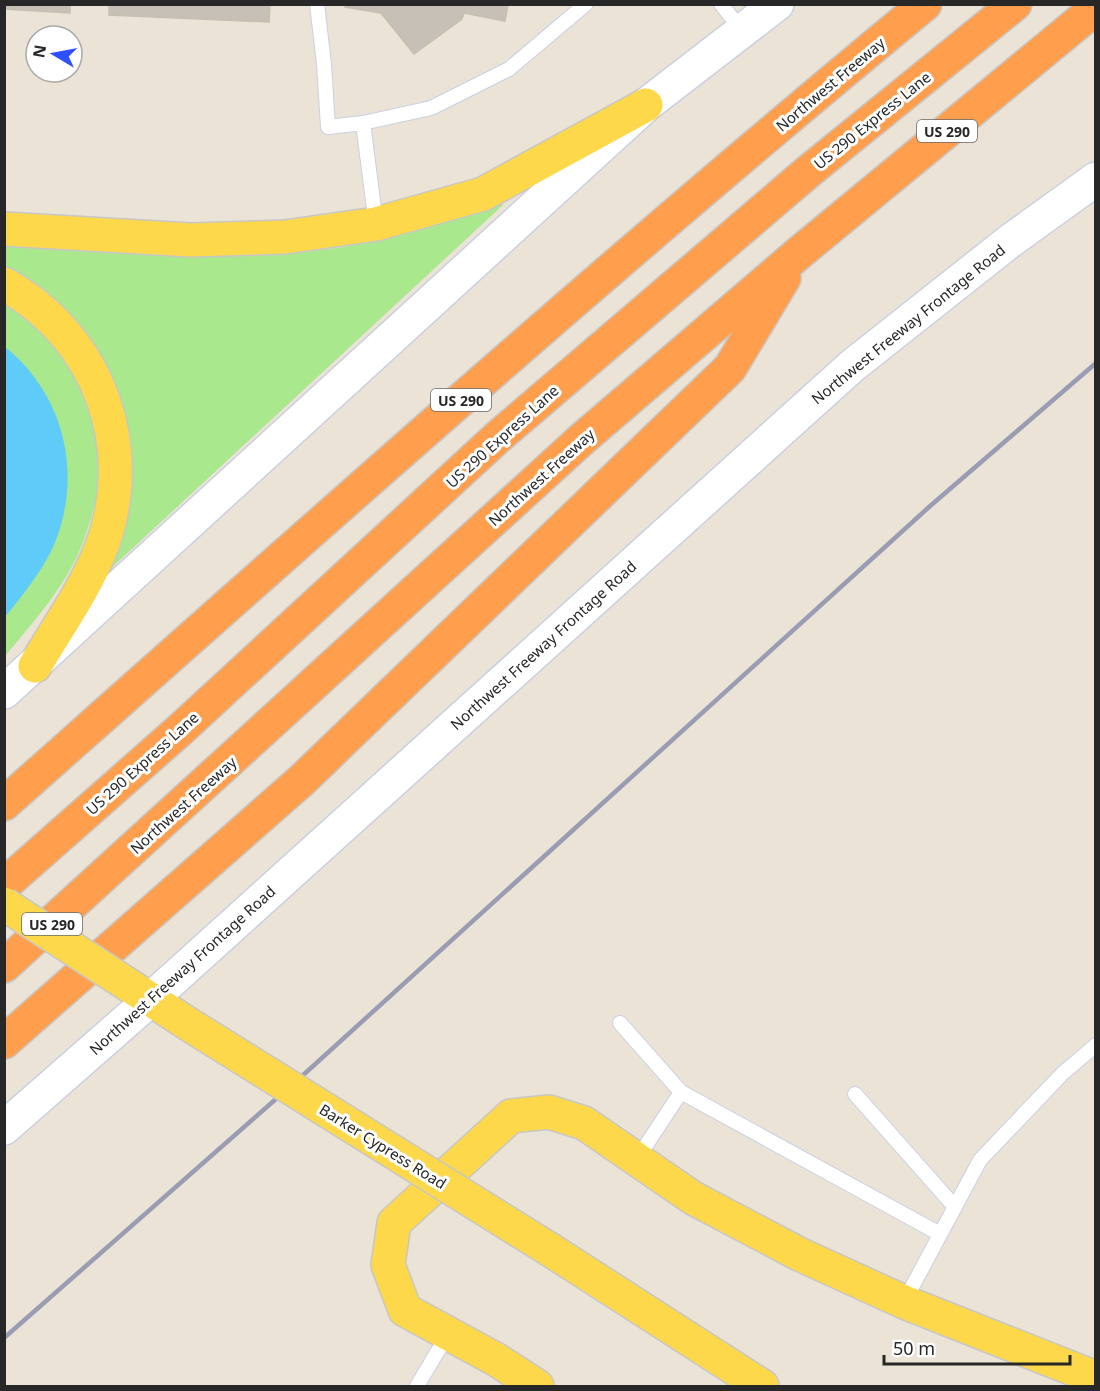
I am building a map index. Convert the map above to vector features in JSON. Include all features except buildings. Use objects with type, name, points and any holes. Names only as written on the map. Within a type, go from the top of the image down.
[{"type":"highway","name":"Northwest Freeway","points":[[4,804],[531,338],[925,4]]},
{"type":"highway","name":"US 290 Express Lane","points":[[4,885],[189,721],[499,436],[809,171],[1015,4]]},
{"type":"highway","name":"Northwest Freeway","points":[[4,966],[581,440],[799,253],[1095,8]]},
{"type":"highway","points":[[4,1042],[302,780],[730,368],[799,253]]},
{"type":"main road","points":[[4,692],[645,105],[777,4]]},
{"type":"main road","points":[[4,229],[191,240],[285,237],[376,224],[483,194],[645,105]]},
{"type":"main road","name":"Northwest Freeway Frontage Road","points":[[4,1128],[140,993],[852,366],[1010,241],[1095,179]]},
{"type":"main road","points":[[4,284],[44,311],[72,341],[86,362],[107,408],[115,458],[114,504],[100,552],[34,666]]},
{"type":"main road","name":"Barker Cypress Road","points":[[4,904],[193,1027],[549,1249],[762,1386]]},
{"type":"main road","points":[[537,1386],[497,1360],[405,1310],[388,1265],[394,1222],[511,1116],[549,1113],[584,1123],[693,1198],[799,1254],[904,1302],[1095,1378]]},
{"type":"lane","points":[[317,4],[328,127],[363,123],[431,108],[509,69],[577,7]]},
{"type":"lane","points":[[721,4],[742,32]]},
{"type":"lane","points":[[363,123],[376,224]]},
{"type":"lane","points":[[620,1023],[681,1092],[940,1234]]},
{"type":"lane","points":[[904,1302],[980,1160],[1063,1073],[1095,1045]]},
{"type":"lane","points":[[637,1159],[681,1092]]},
{"type":"lane","points":[[855,1094],[955,1207]]},
{"type":"lane","points":[[417,1386],[448,1334]]},
{"type":"green space","points":[[498,198],[503,205],[108,571],[119,415],[5,268],[4,242],[225,255],[280,255],[344,247],[405,232]]},
{"type":"green space","points":[[5,300],[52,342],[74,374],[90,412],[98,453],[98,473],[92,515],[72,566],[46,606],[5,656]]},
{"type":"water","points":[[5,347],[26,366],[42,388],[55,412],[63,438],[67,464],[67,491],[63,518],[54,545],[38,573],[5,617]]},
{"type":"railway","points":[[4,1338],[301,1077],[929,507],[1096,363]]}]
